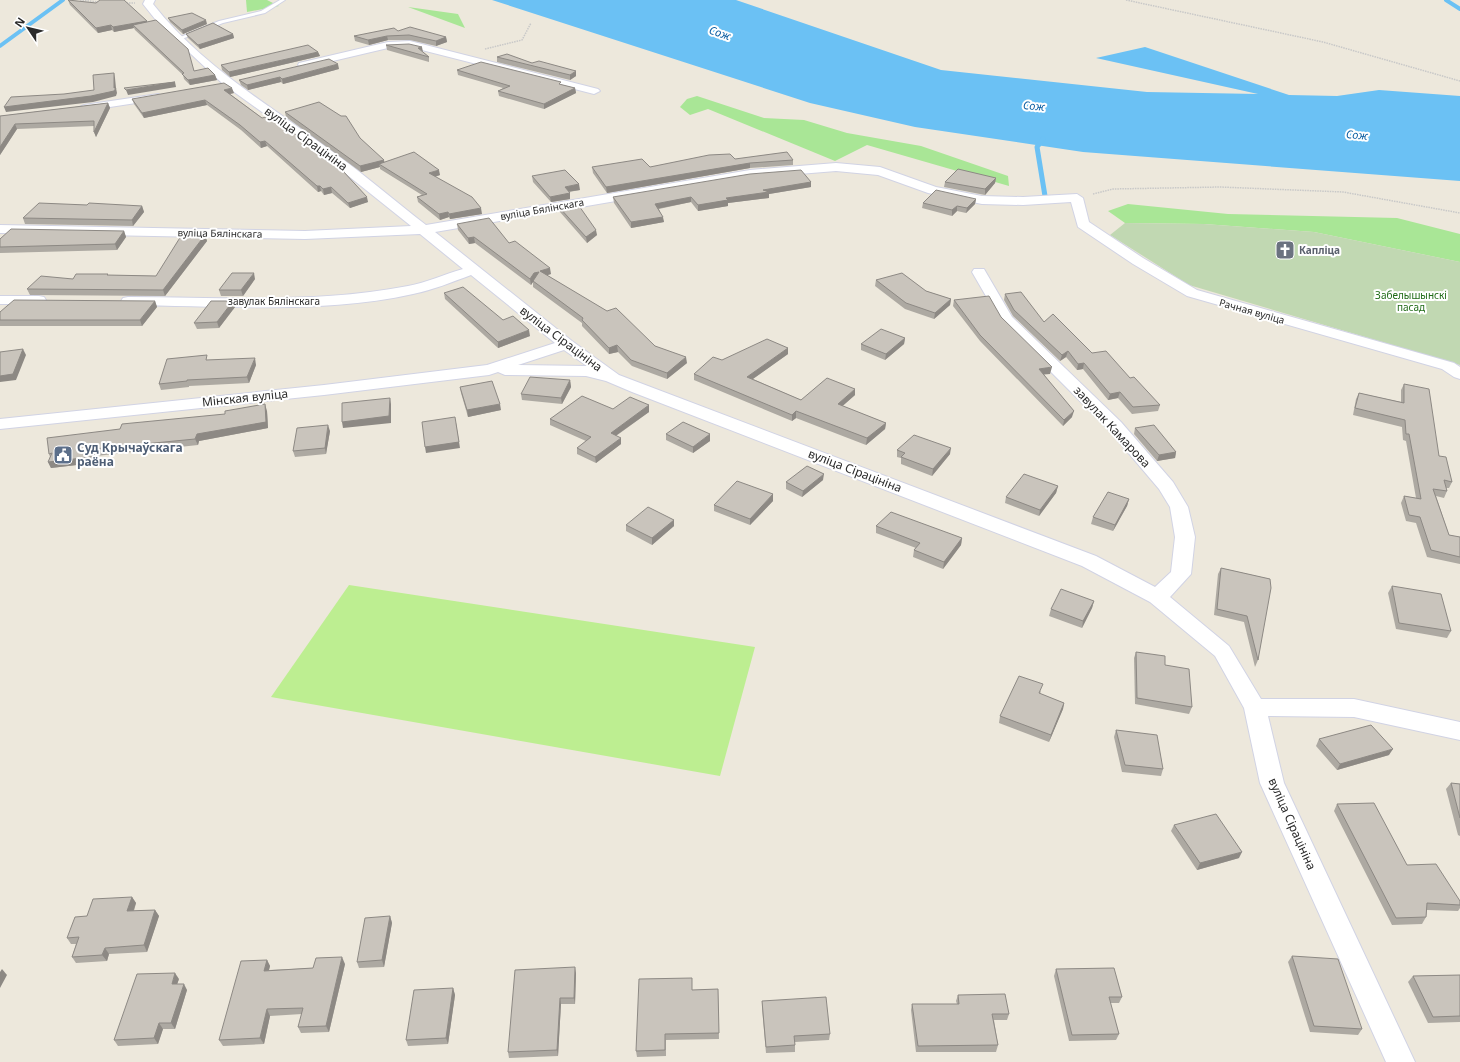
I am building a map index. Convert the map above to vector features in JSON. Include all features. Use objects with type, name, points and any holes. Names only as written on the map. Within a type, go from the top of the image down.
[{"type":"street","name":"вуліца Сірацініна","points":[[149,2],[162,22],[227,83],[330,155],[566,344],[613,378],[638,389],[1089,561],[1157,597],[1222,651],[1254,707],[1272,783],[1401,1062]]},
{"type":"street","points":[[293,68],[388,45],[410,44],[594,91]]},
{"type":"street","points":[[73,110],[171,94]]},
{"type":"street","name":"вуліца Бялінскага","points":[[0,229],[305,235],[423,230],[750,174],[836,167],[880,171],[933,190],[982,200],[1023,201],[1077,198]]},
{"type":"street","name":"Рачная вуліца","points":[[1077,198],[1083,224],[1138,261],[1192,293],[1448,366],[1460,374]]},
{"type":"street","name":"завулак Бялінскага","points":[[112,301],[303,302],[356,299],[412,290],[473,270]]},
{"type":"street","name":"завулак Камарова","points":[[979,272],[1006,320],[1115,426],[1167,486],[1179,507],[1185,537],[1181,574],[1157,597]]},
{"type":"street","points":[[0,300],[56,300]]},
{"type":"street","name":"Мінская вуліца","points":[[490,370],[566,344]]},
{"type":"street","name":"Мінская вуліца","points":[[0,424],[324,390],[490,370],[586,371],[613,378]]},
{"type":"street","points":[[1254,707],[1354,708],[1460,731]]},
{"type":"lane","points":[[180,38],[221,22],[263,12],[283,0]]},
{"type":"path","points":[[80,0],[100,2]]},
{"type":"path","points":[[1126,0],[1323,42],[1460,81]]},
{"type":"path","points":[[120,3],[149,2]]},
{"type":"path","points":[[469,60],[486,48],[522,40],[531,23]]},
{"type":"path","points":[[1077,198],[1113,189],[1220,186],[1343,192],[1460,213]]},
{"type":"green space","points":[[246,0],[267,0],[279,6],[247,12]]},
{"type":"green space","points":[[408,7],[458,14],[465,28]]},
{"type":"green space","points":[[697,96],[764,118],[804,120],[847,133],[921,146],[1008,176],[1009,186],[867,145],[835,161],[708,109],[690,115],[680,107],[687,99]]},
{"type":"green space","points":[[1128,204],[1228,214],[1397,218],[1460,234],[1460,262],[1314,232],[1204,224],[1125,223],[1108,211]]},
{"type":"green space","name":"Забелышынскі пасад","points":[[1125,223],[1204,224],[1314,232],[1460,262],[1460,365],[1189,285],[1110,235]]},
{"type":"green space","points":[[349,585],[755,647],[720,776],[271,697]]},
{"type":"water","name":"Сож","points":[[492,0],[736,0],[941,70],[1147,92],[1258,94],[1096,58],[1145,47],[1289,95],[1337,96],[1379,90],[1460,96],[1460,181],[1083,152],[915,127],[810,103]]},
{"type":"building","points":[[68,0],[96,3],[100,0],[124,0],[147,21],[113,27],[111,25],[96,28]]},
{"type":"building","points":[[192,13],[206,20],[182,30],[168,18]]},
{"type":"building","points":[[156,20],[188,49],[194,71],[208,68],[215,75],[188,80],[182,74],[184,73],[133,25]]},
{"type":"building","points":[[213,23],[233,34],[198,45],[186,34]]},
{"type":"building","points":[[410,27],[446,37],[436,41],[409,35],[387,36],[368,40],[354,36],[394,28],[398,31]]},
{"type":"building","points":[[409,44],[422,47],[418,48],[429,57],[386,45]]},
{"type":"building","points":[[308,45],[318,52],[229,72],[221,65]]},
{"type":"building","points":[[507,54],[532,63],[539,61],[576,71],[570,75],[497,57]]},
{"type":"building","points":[[329,59],[338,64],[282,79],[280,77],[247,85],[239,80]]},
{"type":"building","points":[[481,62],[561,82],[559,84],[575,88],[544,104],[498,91],[510,86],[457,70]]},
{"type":"building","points":[[114,73],[114,88],[116,88],[114,91],[91,96],[4,107],[11,97],[64,94],[94,90],[93,75]]},
{"type":"building","points":[[175,82],[126,90],[124,88]]},
{"type":"building","points":[[224,83],[232,88],[224,90],[262,118],[270,116],[345,170],[343,171],[367,197],[348,203],[331,187],[323,189],[320,186],[317,186],[265,141],[260,142],[240,125],[205,100],[142,113],[132,99]]},
{"type":"building","points":[[319,102],[341,116],[346,116],[360,138],[384,160],[360,166],[285,112]]},
{"type":"building","points":[[108,103],[94,132],[94,121],[15,124],[0,147],[0,116]]},
{"type":"building","points":[[414,152],[439,170],[429,173],[472,197],[481,208],[449,214],[448,212],[439,214],[417,197],[427,194],[379,164]]},
{"type":"building","points":[[787,152],[793,160],[750,163],[606,187],[592,167],[642,159],[650,167],[709,155],[730,154],[735,159]]},
{"type":"building","points":[[958,169],[996,178],[985,189],[945,182]]},
{"type":"building","points":[[565,170],[579,184],[565,187],[570,193],[550,197],[532,176]]},
{"type":"building","points":[[801,170],[811,182],[763,190],[769,192],[726,198],[728,200],[698,205],[691,197],[655,204],[663,217],[631,222],[613,197],[750,174]]},
{"type":"building","points":[[936,190],[976,199],[967,208],[957,206],[952,210],[923,203]]},
{"type":"building","points":[[39,203],[87,205],[89,203],[142,206],[132,220],[23,218]]},
{"type":"building","points":[[577,203],[596,230],[586,237],[559,207]]},
{"type":"building","points":[[489,218],[509,243],[515,241],[550,268],[540,271],[607,311],[616,308],[655,346],[686,357],[667,373],[631,360],[617,345],[609,348],[582,320],[583,318],[533,281],[539,272],[534,273],[530,279],[474,237],[468,238],[457,224]]},
{"type":"building","points":[[11,229],[124,231],[115,244],[0,247],[0,239]]},
{"type":"building","points":[[205,235],[163,290],[27,289],[41,276],[73,279],[76,274],[156,276],[181,236]]},
{"type":"building","points":[[232,273],[254,273],[241,290],[219,290]]},
{"type":"building","points":[[902,273],[926,291],[951,299],[935,313],[906,303],[876,280]]},
{"type":"building","points":[[463,287],[503,320],[513,316],[529,330],[498,342],[444,293]]},
{"type":"building","points":[[1021,292],[1044,322],[1053,314],[1092,353],[1106,351],[1130,378],[1134,377],[1160,405],[1133,407],[1120,392],[1110,394],[1084,363],[1078,364],[1068,351],[1062,355],[1014,310],[1005,294]]},
{"type":"building","points":[[989,296],[1001,317],[1052,367],[1039,369],[1074,411],[1064,420],[980,335],[954,300]]},
{"type":"building","points":[[14,300],[155,301],[140,320],[0,320],[0,312]]},
{"type":"building","points":[[211,301],[233,301],[217,322],[194,323]]},
{"type":"building","points":[[881,329],[905,338],[886,354],[861,344]]},
{"type":"building","points":[[767,339],[788,348],[747,377],[801,400],[827,378],[855,389],[838,404],[886,423],[867,438],[796,411],[792,415],[694,374],[713,357],[722,360]]},
{"type":"building","points":[[23,349],[13,374],[0,376],[0,352]]},
{"type":"building","points":[[207,355],[206,360],[255,358],[247,377],[187,380],[159,384],[167,359]]},
{"type":"building","points":[[530,377],[570,380],[561,398],[521,394]]},
{"type":"building","points":[[492,381],[500,404],[467,410],[460,387]]},
{"type":"building","points":[[1404,384],[1429,389],[1439,456],[1446,457],[1452,482],[1444,480],[1447,491],[1433,489],[1449,535],[1460,537],[1460,557],[1431,550],[1420,517],[1409,515],[1404,496],[1421,499],[1409,434],[1406,434],[1405,420],[1355,408],[1359,393],[1404,403]]},
{"type":"building","points":[[582,396],[613,409],[630,397],[649,405],[611,433],[621,438],[595,457],[577,448],[591,437],[550,419]]},
{"type":"building","points":[[390,398],[389,416],[342,422],[342,403]]},
{"type":"building","points":[[265,404],[266,422],[197,434],[195,439],[93,449],[91,457],[48,462],[52,453],[49,454],[47,438],[120,429],[122,424],[225,414],[225,411]]},
{"type":"building","points":[[455,417],[459,442],[425,447],[422,422]]},
{"type":"building","points":[[683,422],[710,434],[693,447],[666,434]]},
{"type":"building","points":[[328,425],[325,448],[293,451],[297,428]]},
{"type":"building","points":[[1154,425],[1176,452],[1159,455],[1135,428]]},
{"type":"building","points":[[914,435],[951,448],[933,469],[901,457],[905,453],[897,450]]},
{"type":"building","points":[[807,466],[824,474],[803,491],[786,482]]},
{"type":"building","points":[[1024,474],[1058,486],[1040,510],[1006,497]]},
{"type":"building","points":[[737,481],[773,494],[750,519],[714,505]]},
{"type":"building","points":[[1108,492],[1129,499],[1115,525],[1093,517]]},
{"type":"building","points":[[648,507],[674,520],[652,538],[626,525]]},
{"type":"building","points":[[891,512],[962,538],[944,562],[914,550],[920,543],[876,526]]},
{"type":"building","points":[[1221,568],[1270,579],[1271,588],[1258,660],[1247,616],[1217,609]]},
{"type":"building","points":[[1392,586],[1441,594],[1451,631],[1399,623]]},
{"type":"building","points":[[1061,589],[1094,601],[1083,621],[1051,609]]},
{"type":"building","points":[[1136,652],[1165,656],[1165,665],[1189,669],[1192,707],[1137,698]]},
{"type":"building","points":[[1019,676],[1043,684],[1039,693],[1064,703],[1051,735],[1000,716]]},
{"type":"building","points":[[1371,725],[1393,749],[1340,764],[1319,739]]},
{"type":"building","points":[[1116,730],[1157,735],[1163,769],[1125,765]]},
{"type":"building","points":[[1451,783],[1460,784],[1460,818]]},
{"type":"building","points":[[1374,803],[1407,865],[1436,864],[1460,901],[1460,905],[1427,903],[1426,917],[1396,918],[1337,804]]},
{"type":"building","points":[[1216,814],[1242,852],[1200,863],[1174,825]]},
{"type":"building","points":[[132,897],[127,911],[155,910],[144,945],[105,948],[102,955],[72,957],[79,937],[67,938],[75,917],[87,916],[93,899]]},
{"type":"building","points":[[390,916],[382,960],[357,962],[365,918]]},
{"type":"building","points":[[1292,956],[1338,959],[1362,1029],[1314,1026]]},
{"type":"building","points":[[342,957],[326,1026],[298,1027],[303,1008],[267,1009],[260,1038],[219,1040],[241,961],[267,960],[264,971],[313,968],[316,958]]},
{"type":"building","points":[[575,967],[574,998],[560,998],[557,1050],[508,1052],[515,970]]},
{"type":"building","points":[[1114,968],[1122,997],[1109,997],[1119,1034],[1072,1035],[1056,969]]},
{"type":"building","points":[[175,973],[172,984],[184,984],[171,1023],[159,1023],[154,1038],[114,1040],[137,974]]},
{"type":"building","points":[[1460,975],[1460,1016],[1433,1017],[1413,976]]},
{"type":"building","points":[[692,978],[692,990],[718,989],[719,1033],[665,1034],[665,1050],[636,1051],[639,979]]},
{"type":"building","points":[[453,988],[446,1038],[406,1040],[414,990]]},
{"type":"building","points":[[1005,994],[1009,1014],[992,1014],[998,1045],[918,1046],[912,1004],[959,1004],[958,995]]},
{"type":"building","points":[[826,997],[830,1034],[794,1036],[795,1045],[766,1047],[762,1001]]},
{"type":"waterway","points":[[0,46],[63,0]]},
{"type":"waterway","points":[[1446,0],[1460,9]]},
{"type":"waterway","points":[[1043,139],[1037,147],[1045,196]]},
{"type":"place","name":"Капліца","points":[[1285,250]]},
{"type":"place","name":"Суд Крычаўскага раёна","points":[[63,455]]}]
